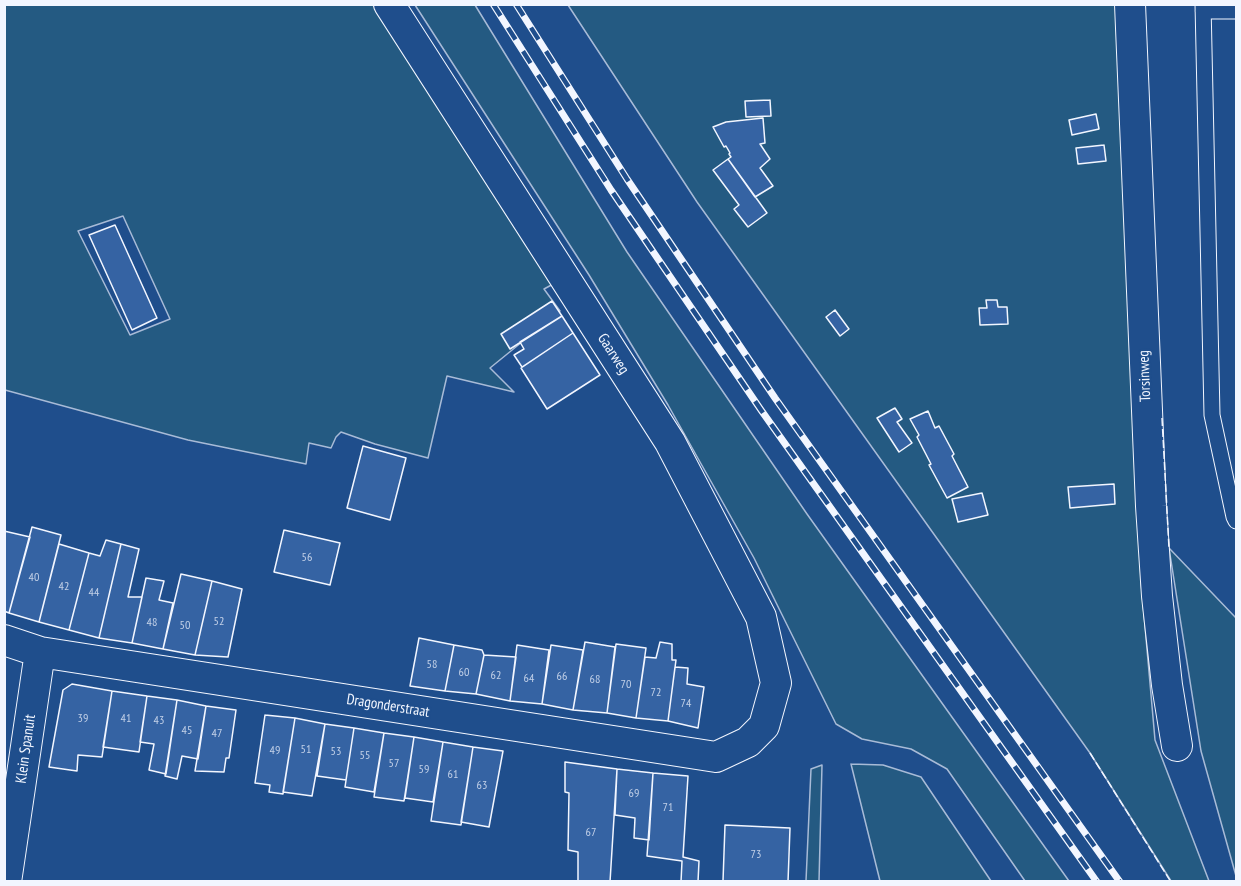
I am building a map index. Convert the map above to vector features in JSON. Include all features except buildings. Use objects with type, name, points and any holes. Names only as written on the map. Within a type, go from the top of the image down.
[{"type":"street","name":"Gaarweg","points":[[389,4],[670,442],[751,596],[761,617],[776,684],[764,726]]},
{"type":"street","name":"Torsinweg","points":[[1130,4],[1151,506],[1157,596],[1167,685],[1178,746]]},
{"type":"street","name":"Dragonderstraat","points":[[4,640],[40,652],[716,757],[748,742],[764,726]]},
{"type":"street","name":"Klein Spanuit","points":[[6,882],[40,652]]},
{"type":"lane","points":[[1236,11],[1203,8],[1212,415],[1236,521]]},
{"type":"shaded area","points":[[4,5],[373,5],[557,282],[544,289],[560,311],[490,368],[514,392],[447,376],[428,458],[341,432],[331,448],[309,443],[306,464],[188,440],[5,390]],"holes":[[[123,216],[170,319],[130,335],[78,231]]]},
{"type":"shaded area","points":[[415,5],[475,5],[627,252],[807,514],[1069,881],[1025,881],[947,769],[911,749],[862,739],[836,724],[754,558],[668,405],[589,275]]},
{"type":"shaded area","points":[[568,5],[1120,5],[1141,581],[1155,740],[1209,881],[1171,881],[1090,753],[697,202]]},
{"type":"shaded area","points":[[1169,548],[1236,618],[1236,876],[1201,751]]},
{"type":"shaded area","points":[[851,764],[883,765],[921,777],[991,881],[880,881]]},
{"type":"shaded area","points":[[822,765],[819,881],[806,881],[811,769]]},
{"type":"railway","points":[[493,4],[611,190],[761,410],[1097,882]]},
{"type":"railway","points":[[516,4],[627,179],[775,398],[1120,882]]},
{"type":"fence","points":[[1162,418],[1169,548]]},
{"type":"fence","points":[[1090,753],[1171,882]]}]
